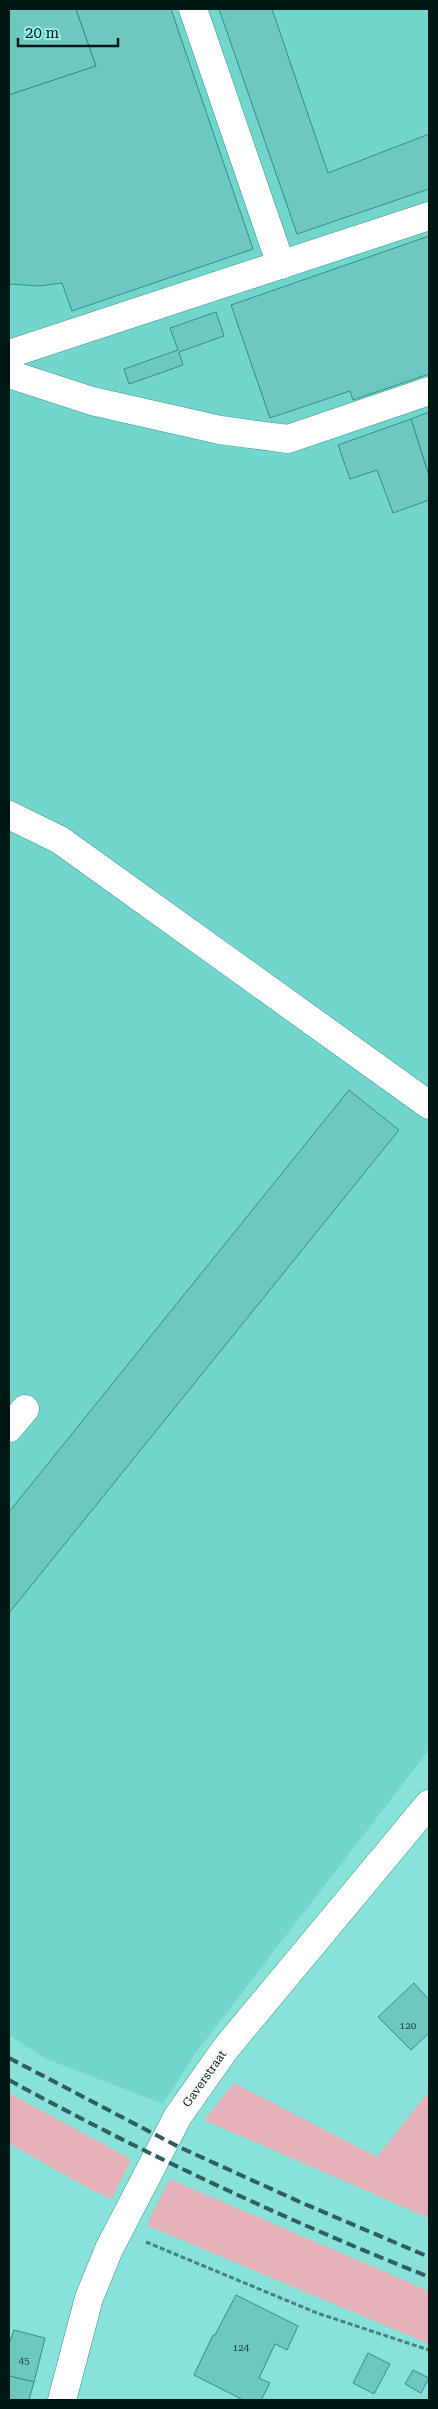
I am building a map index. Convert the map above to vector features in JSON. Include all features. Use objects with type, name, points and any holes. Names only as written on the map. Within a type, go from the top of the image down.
[{"type":"street","points":[[193,9],[281,265]]},
{"type":"street","points":[[9,354],[429,216]]},
{"type":"street","points":[[9,374],[92,401],[220,430],[288,439],[429,391]]},
{"type":"street","points":[[9,816],[60,840],[429,1105]]},
{"type":"street","name":"Gaverstraat","points":[[62,2400],[89,2298],[118,2230],[178,2116],[202,2080],[429,1804]]},
{"type":"path","points":[[118,2230],[318,2313],[429,2350]]},
{"type":"shaded area","points":[[9,9],[429,9],[429,1750],[195,2054],[163,2104],[44,2058],[9,2035]]},
{"type":"shaded area","points":[[234,2083],[377,2157],[429,2091],[429,2218],[204,2120]]},
{"type":"shaded area","points":[[9,2093],[131,2159],[112,2199],[91,2190],[9,2143]]},
{"type":"shaded area","points":[[170,2179],[429,2291],[429,2344],[146,2225]]},
{"type":"building","points":[[9,9],[76,9],[96,66],[9,95]]},
{"type":"building","points":[[76,9],[171,9],[253,249],[72,311],[62,283],[39,286],[9,284],[9,95],[96,66]]},
{"type":"building","points":[[219,9],[272,9],[328,173],[429,134],[429,189],[297,234]]},
{"type":"building","points":[[429,236],[429,374],[353,400],[350,391],[270,418],[231,305]]},
{"type":"building","points":[[216,312],[224,336],[179,352],[183,365],[129,384],[124,369],[178,350],[170,328]]},
{"type":"building","points":[[429,412],[429,476],[411,419]]},
{"type":"building","points":[[411,419],[429,476],[429,500],[393,513],[377,470],[350,479],[338,445]]},
{"type":"building","points":[[349,1090],[399,1130],[9,1613],[9,1512]]},
{"type":"building","points":[[414,1983],[429,2000],[429,2033],[411,2050],[378,2017]]},
{"type":"building","points":[[236,2295],[298,2326],[287,2350],[275,2344],[259,2378],[270,2383],[261,2400],[243,2400],[194,2375],[213,2335],[215,2335]]},
{"type":"building","points":[[14,2330],[45,2338],[34,2382],[9,2376],[9,2344]]},
{"type":"building","points":[[368,2353],[390,2364],[374,2394],[353,2383]]},
{"type":"building","points":[[413,2370],[429,2378],[421,2393],[405,2384]]},
{"type":"building","points":[[9,2376],[34,2382],[29,2400],[9,2400]]},
{"type":"railway","points":[[9,2058],[179,2147],[300,2202],[429,2257]]},
{"type":"railway","points":[[9,2080],[111,2134],[216,2185],[322,2233],[429,2277]]}]
